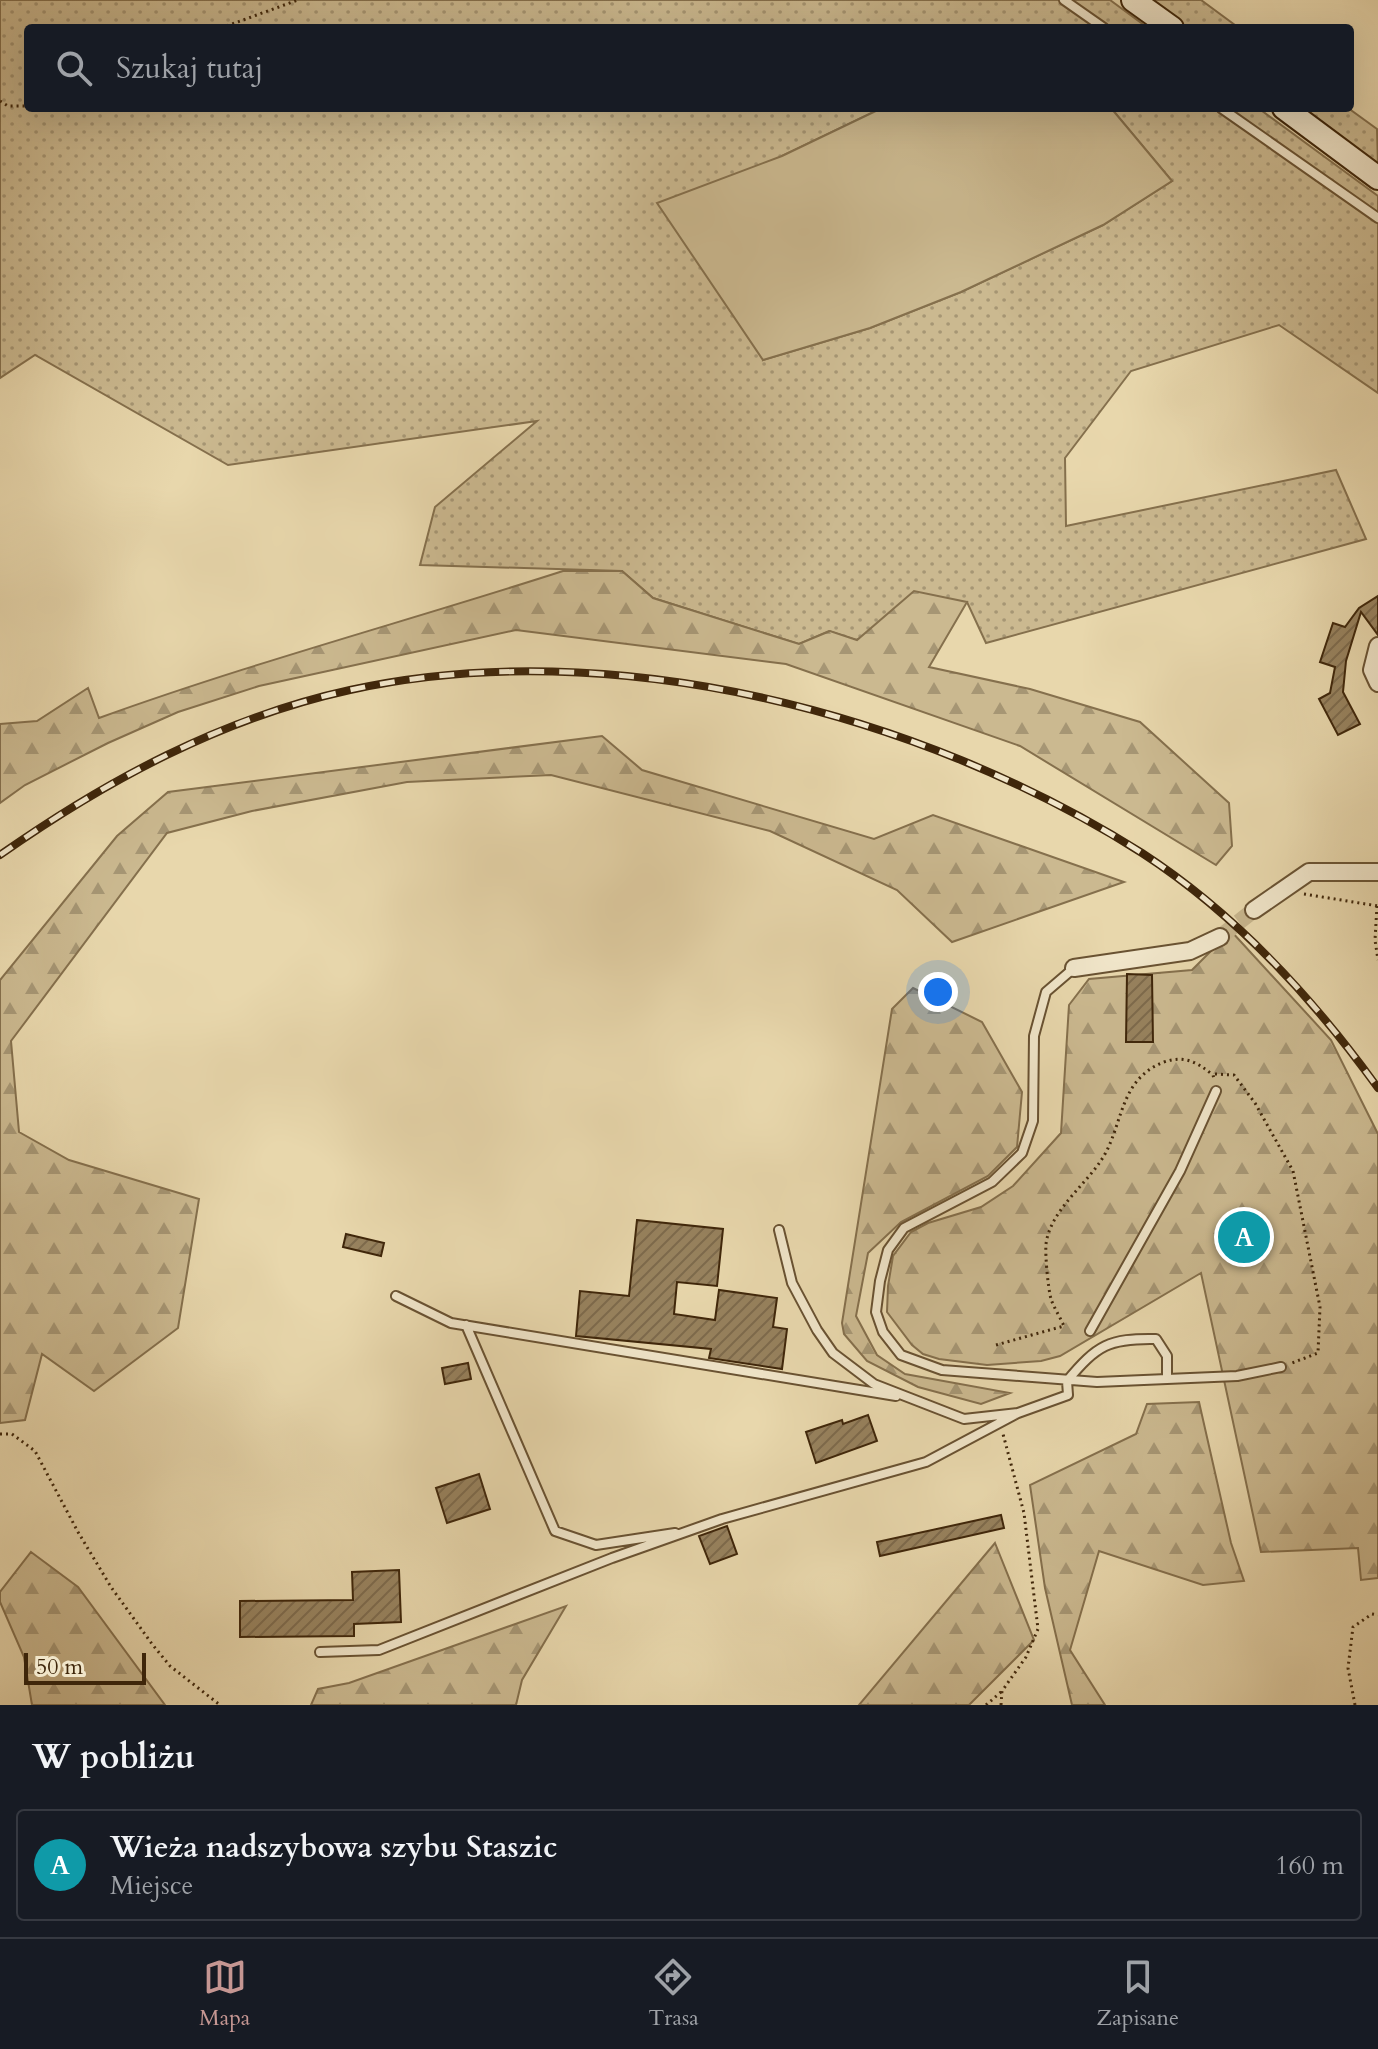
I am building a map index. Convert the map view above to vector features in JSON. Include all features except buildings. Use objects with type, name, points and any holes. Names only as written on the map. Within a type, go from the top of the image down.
[{"type":"main road","points":[[1133,0],[1166,24]]},
{"type":"main road","points":[[1289,112],[1378,178]]},
{"type":"street","points":[[1378,646],[1372,670],[1378,683]]},
{"type":"street","points":[[1254,910],[1309,872],[1378,872]]},
{"type":"street","points":[[1074,968],[1190,951],[1220,937]]},
{"type":"lane","points":[[1064,0],[1098,24]]},
{"type":"lane","points":[[1227,112],[1378,218]]},
{"type":"lane","points":[[1074,968],[1046,992],[1034,1036],[1033,1121],[1022,1153],[992,1182],[904,1228],[888,1250],[880,1281],[876,1312],[883,1332],[901,1355],[942,1370],[1067,1381],[1237,1376],[1281,1367]]},
{"type":"lane","points":[[1090,1331],[1180,1171],[1216,1091]]},
{"type":"lane","points":[[779,1230],[792,1283],[833,1353],[874,1384],[964,1419],[1018,1413]]},
{"type":"lane","points":[[396,1296],[451,1323],[912,1399]]},
{"type":"lane","points":[[466,1325],[555,1531],[596,1545],[684,1533]]},
{"type":"lane","points":[[320,1652],[379,1650],[612,1558],[722,1519],[926,1462],[1018,1413],[1068,1395],[1067,1381],[1090,1354],[1124,1338],[1156,1339],[1167,1356],[1167,1378]]},
{"type":"path","points":[[232,24],[298,0]]},
{"type":"path","points":[[0,101],[8,106],[24,106]]},
{"type":"path","points":[[1284,890],[1378,906],[1375,940],[1378,960]]},
{"type":"path","points":[[996,1345],[1064,1326],[1051,1297],[1046,1243],[1056,1218],[1103,1160],[1120,1112],[1138,1078],[1151,1067],[1174,1058],[1195,1061],[1213,1075],[1234,1075],[1255,1103],[1293,1171],[1320,1307],[1318,1353],[1281,1367]]},
{"type":"path","points":[[1213,1075],[1216,1091]]},
{"type":"path","points":[[986,1705],[1002,1691],[1026,1657],[1038,1629],[1024,1513],[1003,1435],[1018,1413]]},
{"type":"path","points":[[0,1434],[12,1434],[35,1451],[84,1543],[152,1644],[170,1666],[220,1705]]},
{"type":"path","points":[[1355,1705],[1348,1668],[1353,1627],[1372,1614],[1378,1615]]},
{"type":"path","points":[[1001,1705],[1002,1691]]},
{"type":"green space","points":[[0,0],[1064,0],[1098,24],[24,24],[24,112],[874,112],[782,156],[763,360],[870,328],[961,292],[1103,225],[1172,181],[1114,112],[1227,112],[1378,218],[1378,393],[1279,325],[1131,371],[1065,458],[1066,526],[1336,470],[1366,539],[986,643],[967,602],[856,640],[829,631],[799,644],[653,598],[622,571],[420,565],[435,507],[537,421],[228,465],[35,355],[0,378]]},
{"type":"green space","points":[[1069,0],[1110,0],[1143,24],[1103,24]]},
{"type":"green space","points":[[1149,0],[1201,0],[1234,24],[1182,24]]},
{"type":"green space","points":[[874,112],[1114,112],[1172,181],[1103,225],[961,292],[870,328],[763,360],[657,203],[782,156]]},
{"type":"green space","points":[[1233,112],[1263,112],[1378,196],[1378,216]]},
{"type":"green space","points":[[1302,112],[1354,112],[1377,129],[1378,167]]},
{"type":"green space","points":[[563,571],[622,571],[653,598],[799,644],[830,631],[857,640],[914,591],[967,602],[929,667],[1030,689],[1140,722],[1229,803],[1232,846],[1216,865],[1020,746],[786,664],[516,630],[259,686],[178,712],[25,785],[0,803],[0,724],[37,721],[88,688],[99,718]]},
{"type":"green space","points":[[602,736],[642,770],[874,839],[933,815],[1124,882],[952,942],[897,890],[770,831],[551,775],[407,782],[252,811],[167,833],[11,1041],[19,1132],[69,1160],[199,1199],[178,1328],[94,1391],[42,1354],[25,1420],[0,1423],[0,980],[117,836],[168,792]]},
{"type":"green space","points":[[1231,931],[1331,1040],[1378,1134],[1378,1578],[1361,1580],[1358,1548],[1261,1552],[1201,1273],[1060,1356],[1041,1361],[987,1365],[923,1354],[912,1345],[887,1312],[893,1256],[911,1232],[928,1223],[981,1207],[1013,1186],[1061,1133],[1069,1005],[1089,979],[1192,970]]},
{"type":"green space","points":[[913,988],[982,1022],[1022,1092],[1017,1147],[988,1176],[901,1222],[868,1253],[856,1316],[877,1355],[905,1374],[1010,1393],[981,1404],[918,1387],[867,1361],[844,1334],[842,1323],[892,1009]]},
{"type":"green space","points":[[1199,1402],[1231,1543],[1244,1581],[1203,1585],[1099,1551],[1070,1650],[1105,1705],[1072,1705],[1045,1588],[1030,1485],[1136,1434],[1147,1404]]},
{"type":"green space","points":[[995,1543],[1034,1640],[969,1705],[859,1705]]},
{"type":"green space","points":[[31,1552],[78,1587],[165,1705],[32,1705],[24,1657],[0,1602],[0,1592]]},
{"type":"green space","points":[[566,1606],[522,1680],[516,1705],[311,1705],[318,1689],[349,1683]]},
{"type":"tunnel","points":[[1220,937],[1254,910]]},
{"type":"railway","points":[[0,855],[82,802],[167,755],[256,717],[303,702],[350,690],[450,675],[552,672],[656,679],[760,697],[862,724],[961,760],[1055,803],[1142,853],[1241,930],[1300,990],[1378,1088]]},
{"type":"place","name":"Wieża nadszybowa szybu Staszic","points":[[1244,1237]]}]
